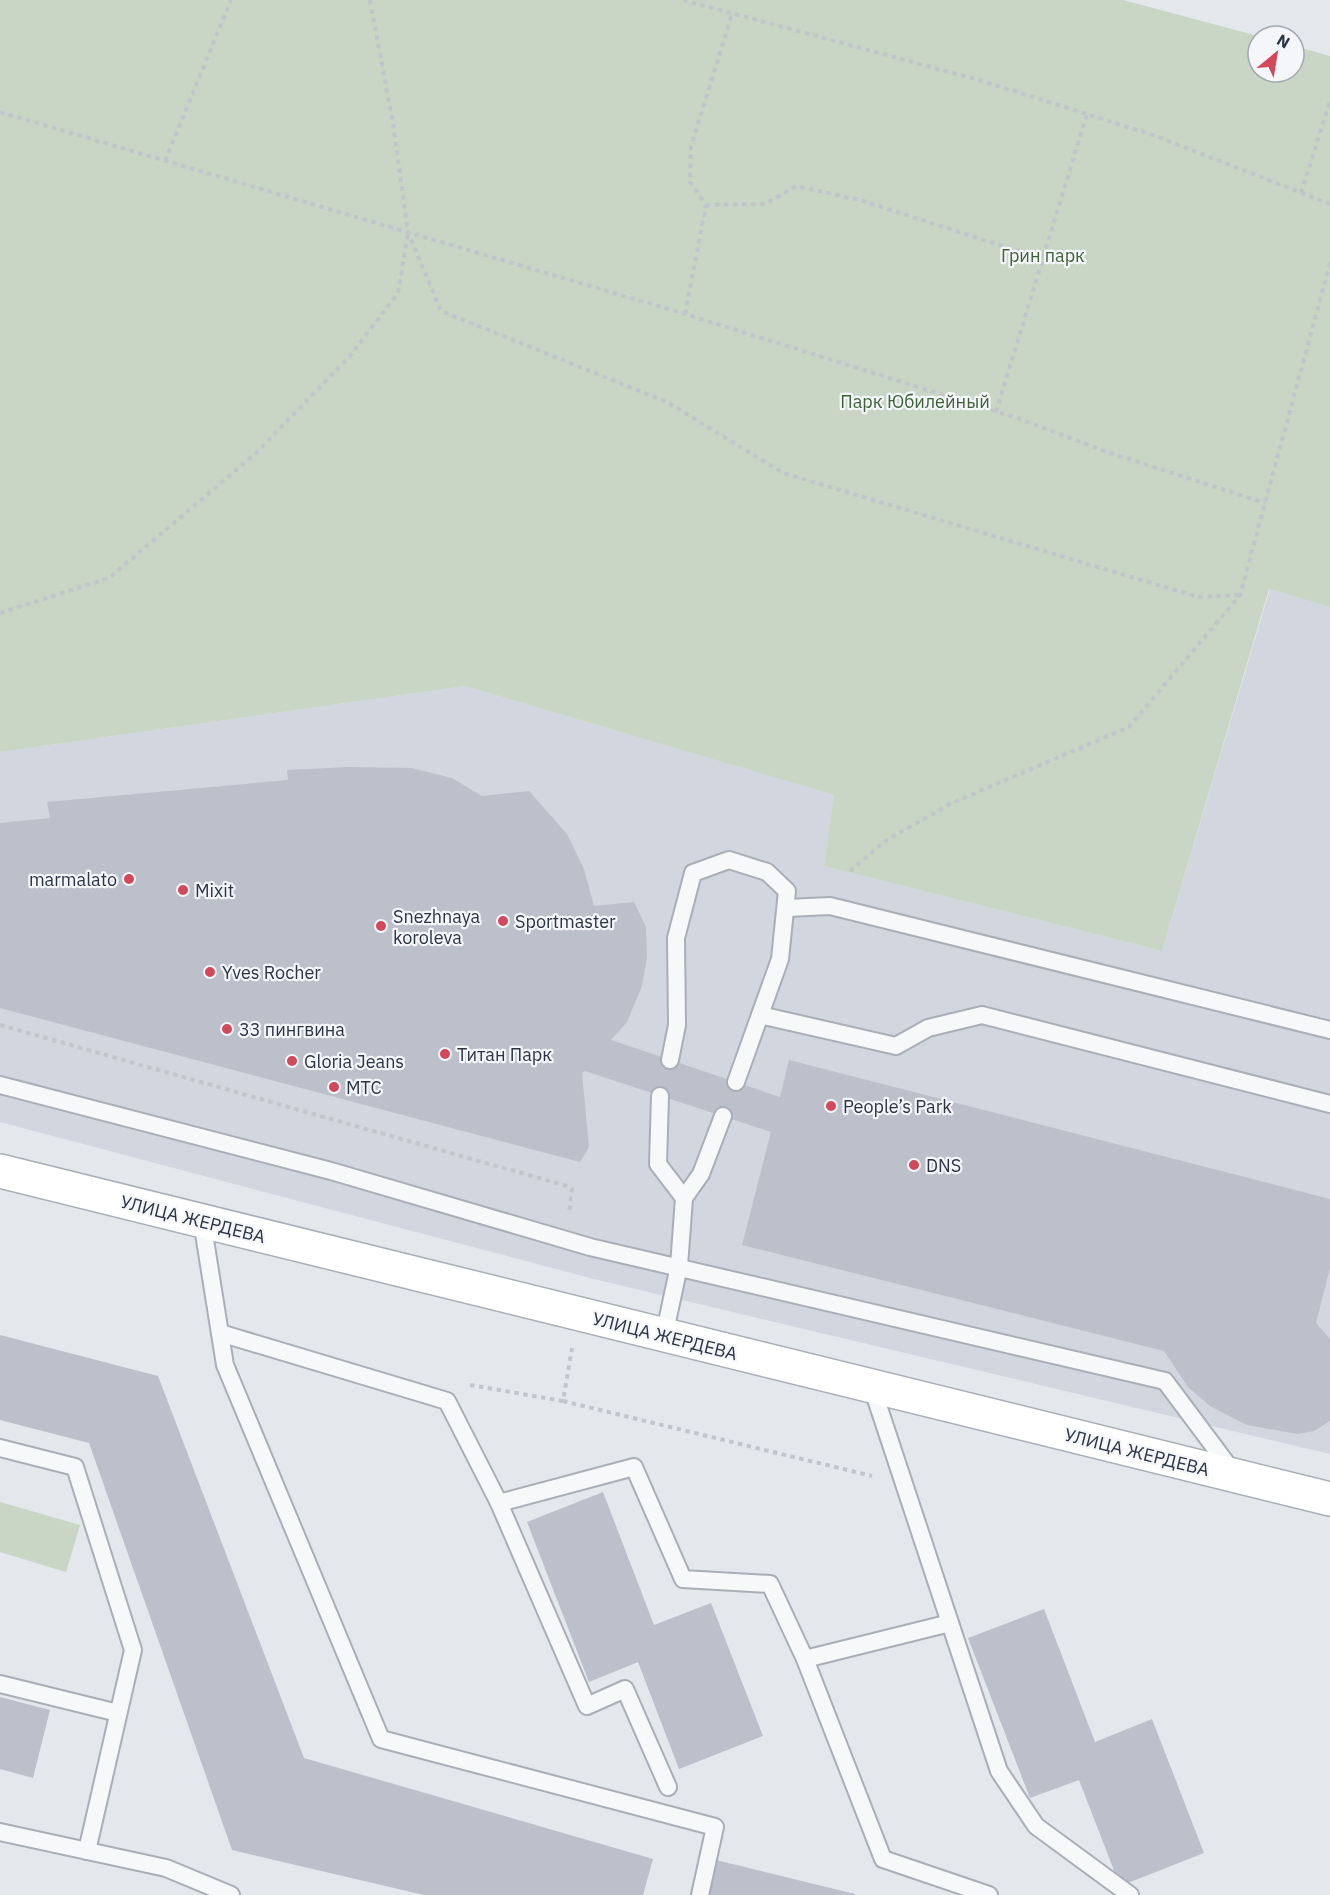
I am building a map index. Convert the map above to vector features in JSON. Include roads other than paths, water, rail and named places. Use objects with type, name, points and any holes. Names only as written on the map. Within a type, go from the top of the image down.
[{"type":"main road","name":"УЛИЦА ЖЕРДЕВА","points":[[0,1171],[1330,1499]]},
{"type":"lane","points":[[670,1060],[677,1025],[676,938],[693,873],[729,860],[767,872],[788,891],[780,959],[736,1082]]},
{"type":"lane","points":[[787,908],[830,906],[1330,1030]]},
{"type":"lane","points":[[759,1015],[896,1046],[928,1028],[982,1015],[1330,1104]]},
{"type":"lane","points":[[0,1085],[331,1171],[590,1246],[1165,1381],[1235,1476]]},
{"type":"lane","points":[[660,1096],[658,1164],[684,1198]]},
{"type":"lane","points":[[664,1336],[679,1266],[684,1198],[701,1174],[723,1116]]},
{"type":"lane","points":[[202,1221],[225,1365],[381,1739],[715,1827],[700,1895]]},
{"type":"lane","points":[[220,1333],[447,1401],[499,1503],[587,1707],[625,1689],[668,1786]]},
{"type":"lane","points":[[872,1387],[999,1771],[1036,1826],[1130,1895]]},
{"type":"lane","points":[[0,1448],[75,1467],[133,1650],[87,1851]]},
{"type":"lane","points":[[499,1503],[634,1467],[683,1579],[771,1584],[805,1659],[883,1859],[989,1895]]},
{"type":"lane","points":[[805,1659],[950,1623]]},
{"type":"lane","points":[[0,1684],[118,1713]]},
{"type":"lane","points":[[0,1832],[166,1868],[231,1895]]},
{"type":"place","name":"marmalato","points":[[129,879]]},
{"type":"place","name":"Mixit","points":[[183,890]]},
{"type":"place","name":"Sportmaster","points":[[503,921]]},
{"type":"place","name":"Snezhnaya koroleva","points":[[381,926]]},
{"type":"place","name":"Yves Rocher","points":[[210,972]]},
{"type":"place","name":"33 пингвина","points":[[227,1029]]},
{"type":"place","name":"Титан Парк","points":[[445,1054]]},
{"type":"place","name":"Gloria Jeans","points":[[292,1061]]},
{"type":"place","name":"МТС","points":[[334,1087]]},
{"type":"place","name":"People’s Park","points":[[831,1106]]},
{"type":"place","name":"DNS","points":[[914,1165]]},
{"type":"park label","name":"Грин парк","points":[[1043,255]]},
{"type":"park label","name":"Парк Юбилейный","points":[[915,401]]}]
